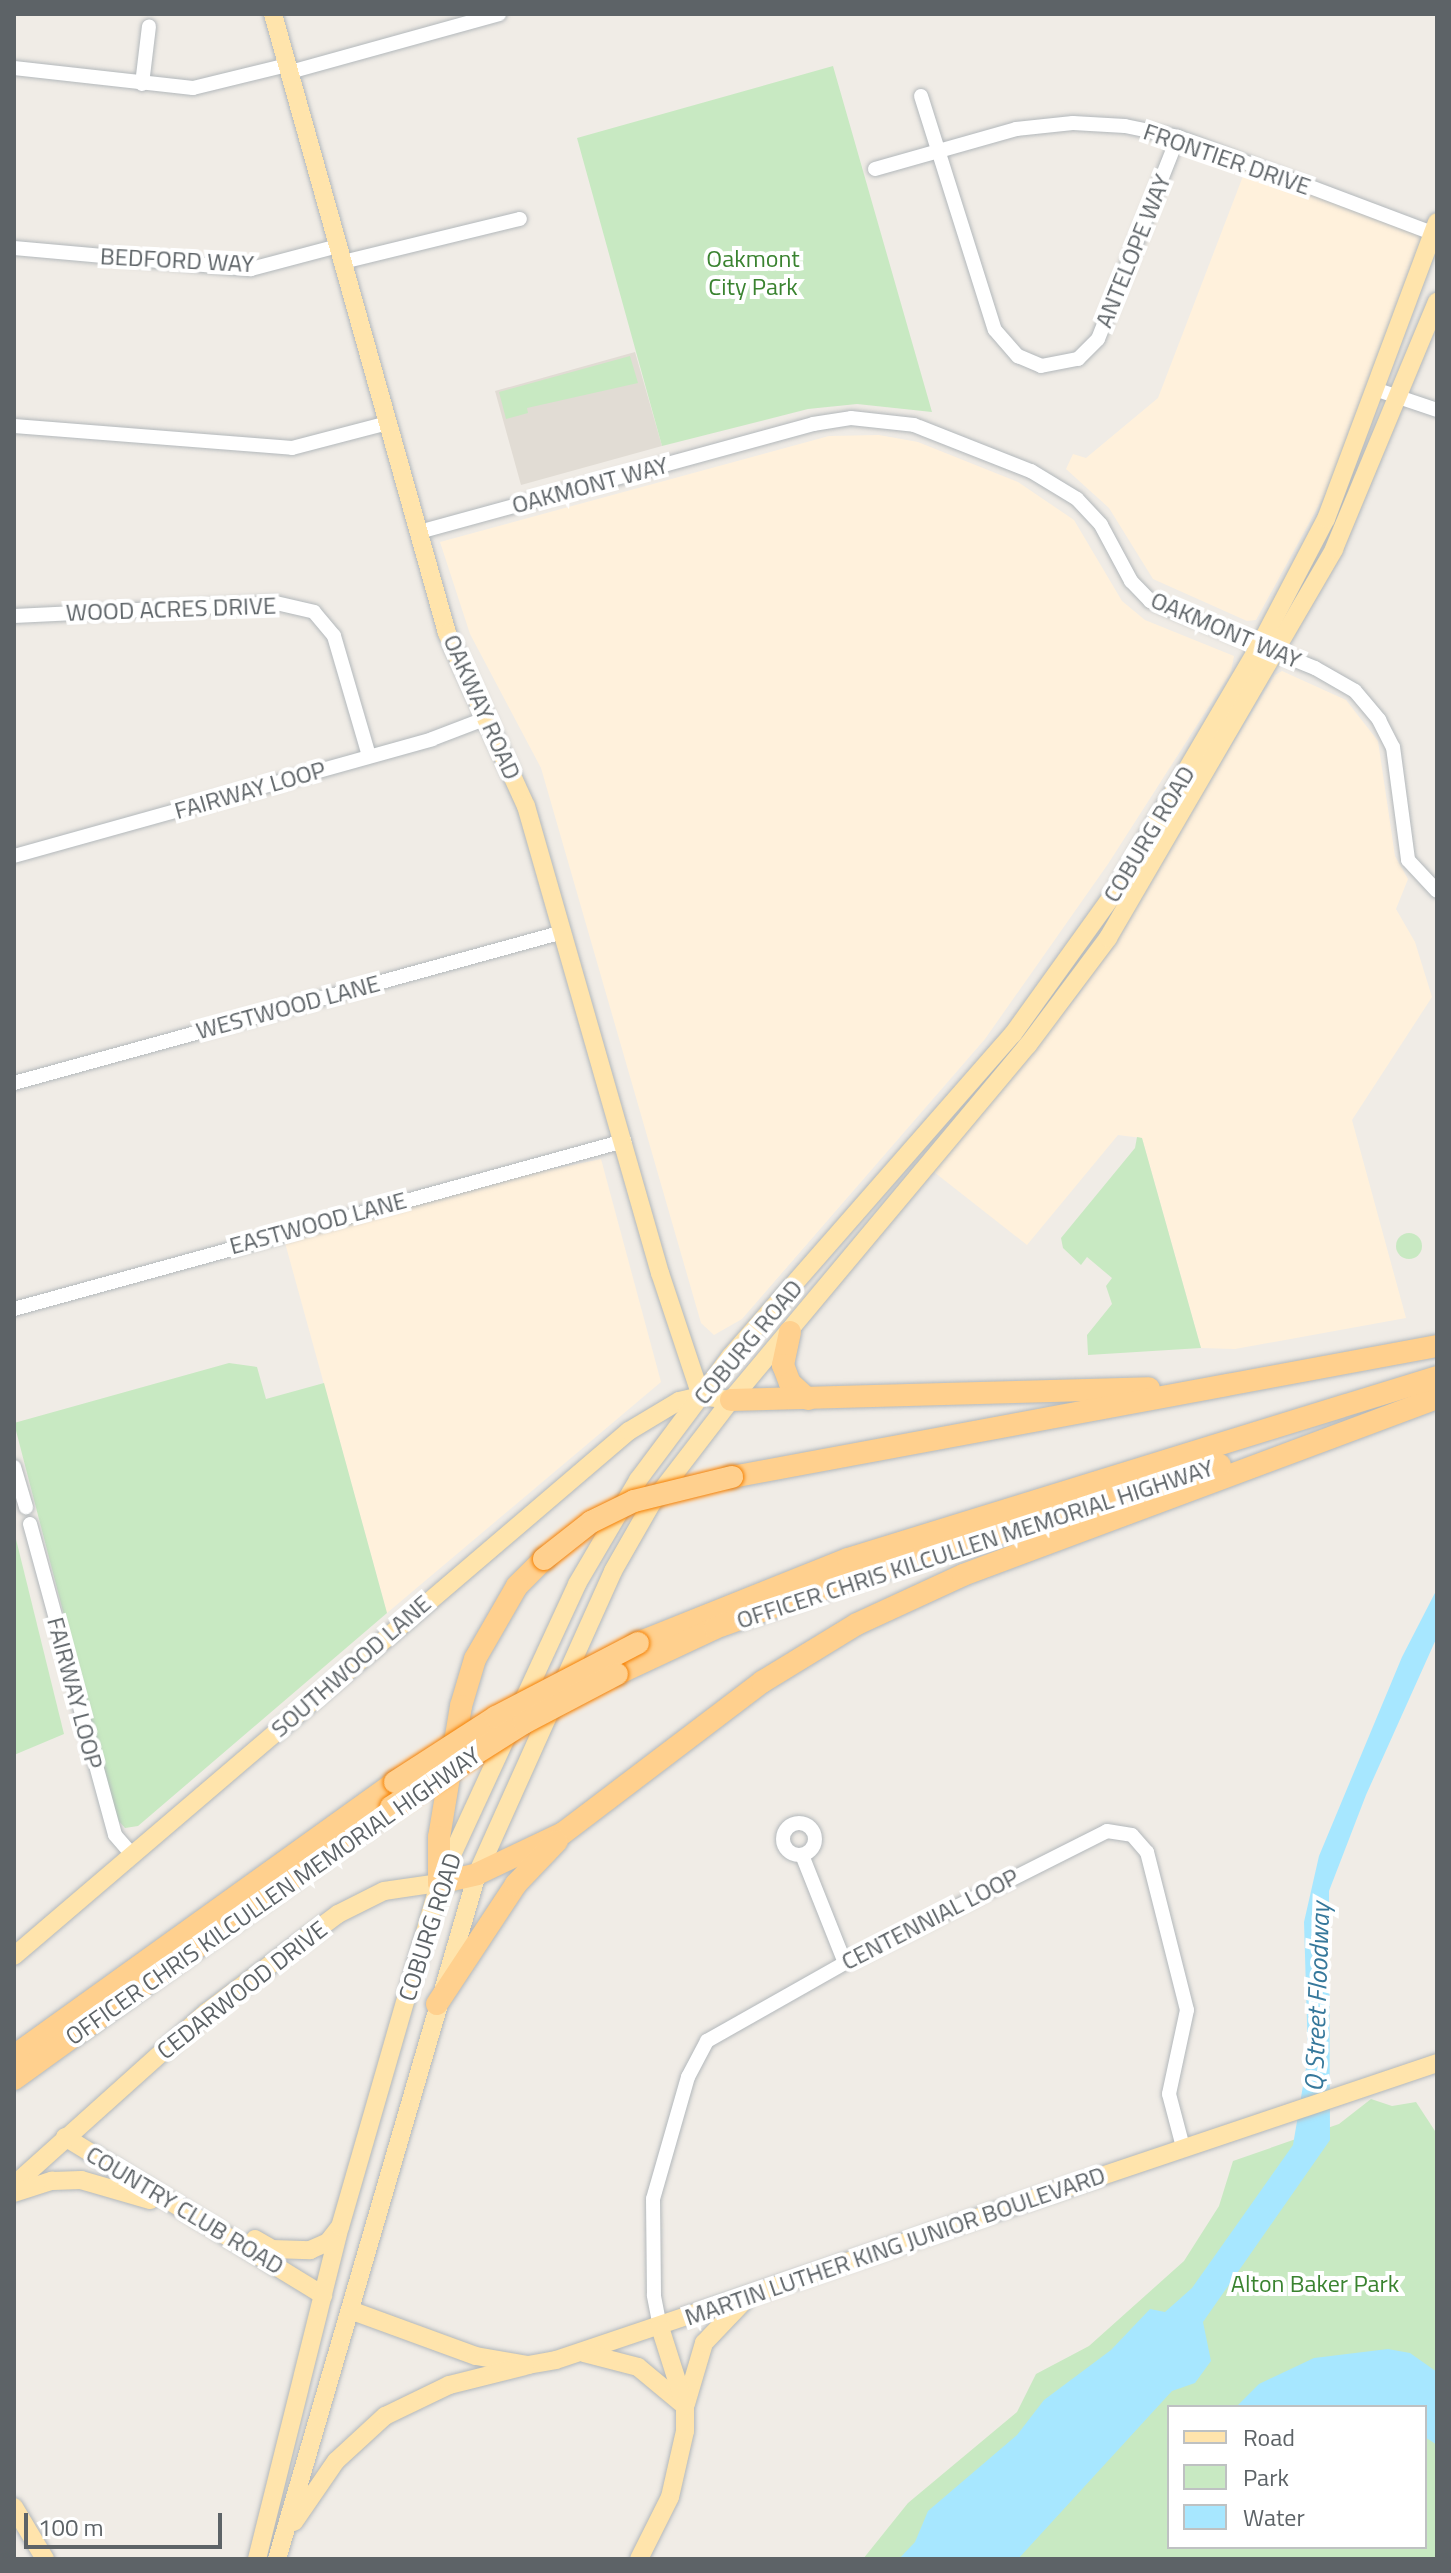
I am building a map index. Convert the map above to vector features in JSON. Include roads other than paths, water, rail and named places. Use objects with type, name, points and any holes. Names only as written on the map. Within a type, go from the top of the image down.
[{"type":"highway","points":[[790,1332],[783,1365],[790,1383],[808,1399]]},
{"type":"highway","points":[[537,1855],[439,1883],[439,1837],[461,1706],[475,1659],[517,1586],[544,1559],[591,1522],[634,1501],[732,1477],[1437,1346]]},
{"type":"highway","name":"OFFICER CHRIS KILCULLEN MEMORIAL HIGHWAY","points":[[14,2056],[395,1782],[496,1717],[638,1643],[848,1559],[1437,1377]]},
{"type":"highway","points":[[731,1400],[1222,1385]]},
{"type":"highway","points":[[437,2004],[537,1855],[762,1682],[857,1624],[963,1575],[1437,1397]]},
{"type":"highway","name":"OFFICER CHRIS KILCULLEN MEMORIAL HIGHWAY","points":[[14,2079],[391,1807],[503,1736],[617,1674],[715,1628],[851,1579],[1437,1397]]},
{"type":"main road","name":"OAKWAY ROAD","points":[[273,14],[447,633],[526,806],[701,1396]]},
{"type":"main road","name":"COBURG ROAD","points":[[1268,649],[1326,519],[1378,390],[1436,230]]},
{"type":"main road","name":"COBURG ROAD","points":[[277,2559],[477,1874],[613,1571],[652,1503],[1020,1039],[1268,649],[1356,504],[1437,302]]},
{"type":"main road","name":"COBURG ROAD","points":[[257,2559],[340,2227],[439,1883],[577,1584],[638,1480],[701,1396],[1020,1039]]},
{"type":"main road","points":[[701,1396],[731,1400]]},
{"type":"main road","name":"SOUTHWOOD LANE","points":[[14,1956],[629,1431],[679,1401],[701,1396]]},
{"type":"main road","name":"CEDARWOOD DRIVE","points":[[65,2137],[207,2012],[338,1914],[384,1891],[439,1883]]},
{"type":"main road","name":"MARTIN LUTHER KING JUNIOR BOULEVARD","points":[[350,2310],[462,2353],[528,2365],[581,2353],[660,2327],[1183,2147],[1437,2064]]},
{"type":"main road","name":"COUNTRY CLUB ROAD","points":[[14,2185],[65,2137],[175,2209],[227,2233],[323,2295]]},
{"type":"main road","points":[[14,2193],[52,2181],[81,2180],[175,2209]]},
{"type":"main road","points":[[227,2233],[245,2234],[272,2249],[310,2250],[328,2242],[340,2227]]},
{"type":"main road","points":[[639,2559],[672,2488],[682,2454],[685,2406],[704,2343],[751,2295]]},
{"type":"main road","points":[[312,2340],[327,2320],[350,2310]]},
{"type":"main road","points":[[660,2327],[685,2406]]},
{"type":"main road","points":[[581,2353],[638,2367],[685,2406]]},
{"type":"main road","points":[[285,2537],[322,2479],[365,2432],[415,2399],[528,2365]]},
{"type":"main road","points":[[14,2507],[45,2559]]},
{"type":"street","points":[[14,68],[142,84],[203,88],[499,14]]},
{"type":"street","points":[[142,84],[149,26]]},
{"type":"street","name":"ANTELOPE WAY","points":[[921,96],[995,330],[1018,356],[1051,366],[1078,359],[1098,339],[1178,137]]},
{"type":"street","name":"FRONTIER DRIVE","points":[[875,169],[1016,129],[1063,124],[1125,126],[1178,137],[1436,230]]},
{"type":"street","name":"BEDFORD WAY","points":[[14,248],[251,269],[520,219]]},
{"type":"street","points":[[1378,390],[1437,410]]},
{"type":"street","name":"OAKMONT WAY","points":[[419,532],[813,424],[881,419],[914,425],[1055,484],[1101,525],[1131,581],[1150,601],[1345,683],[1379,720],[1396,760],[1405,853],[1419,877],[1437,891]]},
{"type":"street","points":[[14,426],[292,448],[388,423]]},
{"type":"street","name":"WOOD ACRES DRIVE","points":[[14,616],[276,603],[314,612],[334,636],[369,756]]},
{"type":"street","name":"FAIRWAY LOOP","points":[[14,856],[369,756],[484,719]]},
{"type":"street","name":"WESTWOOD LANE","points":[[14,1083],[563,932]]},
{"type":"street","name":"EASTWOOD LANE","points":[[14,1309],[624,1141]]},
{"type":"street","points":[[14,1467],[26,1507]]},
{"type":"street","name":"FAIRWAY LOOP","points":[[30,1524],[110,1821],[133,1856]]},
{"type":"street","name":"CENTENNIAL LOOP","points":[[660,2327],[654,2295],[653,2199],[695,2059],[723,2028],[1094,1835],[1112,1830],[1132,1835],[1147,1852],[1187,2010],[1169,2094],[1183,2147]]},
{"type":"street","points":[[802,1855],[845,1963]]},
{"type":"water","name":"Q Street Floodway","points":[[1437,1589],[1437,1637],[1366,1795],[1329,1891],[1330,2140],[1203,2322],[1211,2361],[1195,2383],[1172,2391],[1018,2559],[899,2559],[915,2542],[928,2511],[1017,2435],[1044,2400],[1111,2350],[1150,2309],[1165,2312],[1192,2288],[1293,2145],[1308,2056],[1304,1922],[1319,1856],[1402,1657]]},
{"type":"water","points":[[1388,2349],[1410,2353],[1437,2372],[1437,2445],[1427,2438],[1427,2405],[1238,2405],[1259,2384],[1314,2358]]},
{"type":"park label","name":"Oakmont City Park","points":[[753,273]]},
{"type":"park label","name":"Alton Baker Park","points":[[1315,2284]]}]
